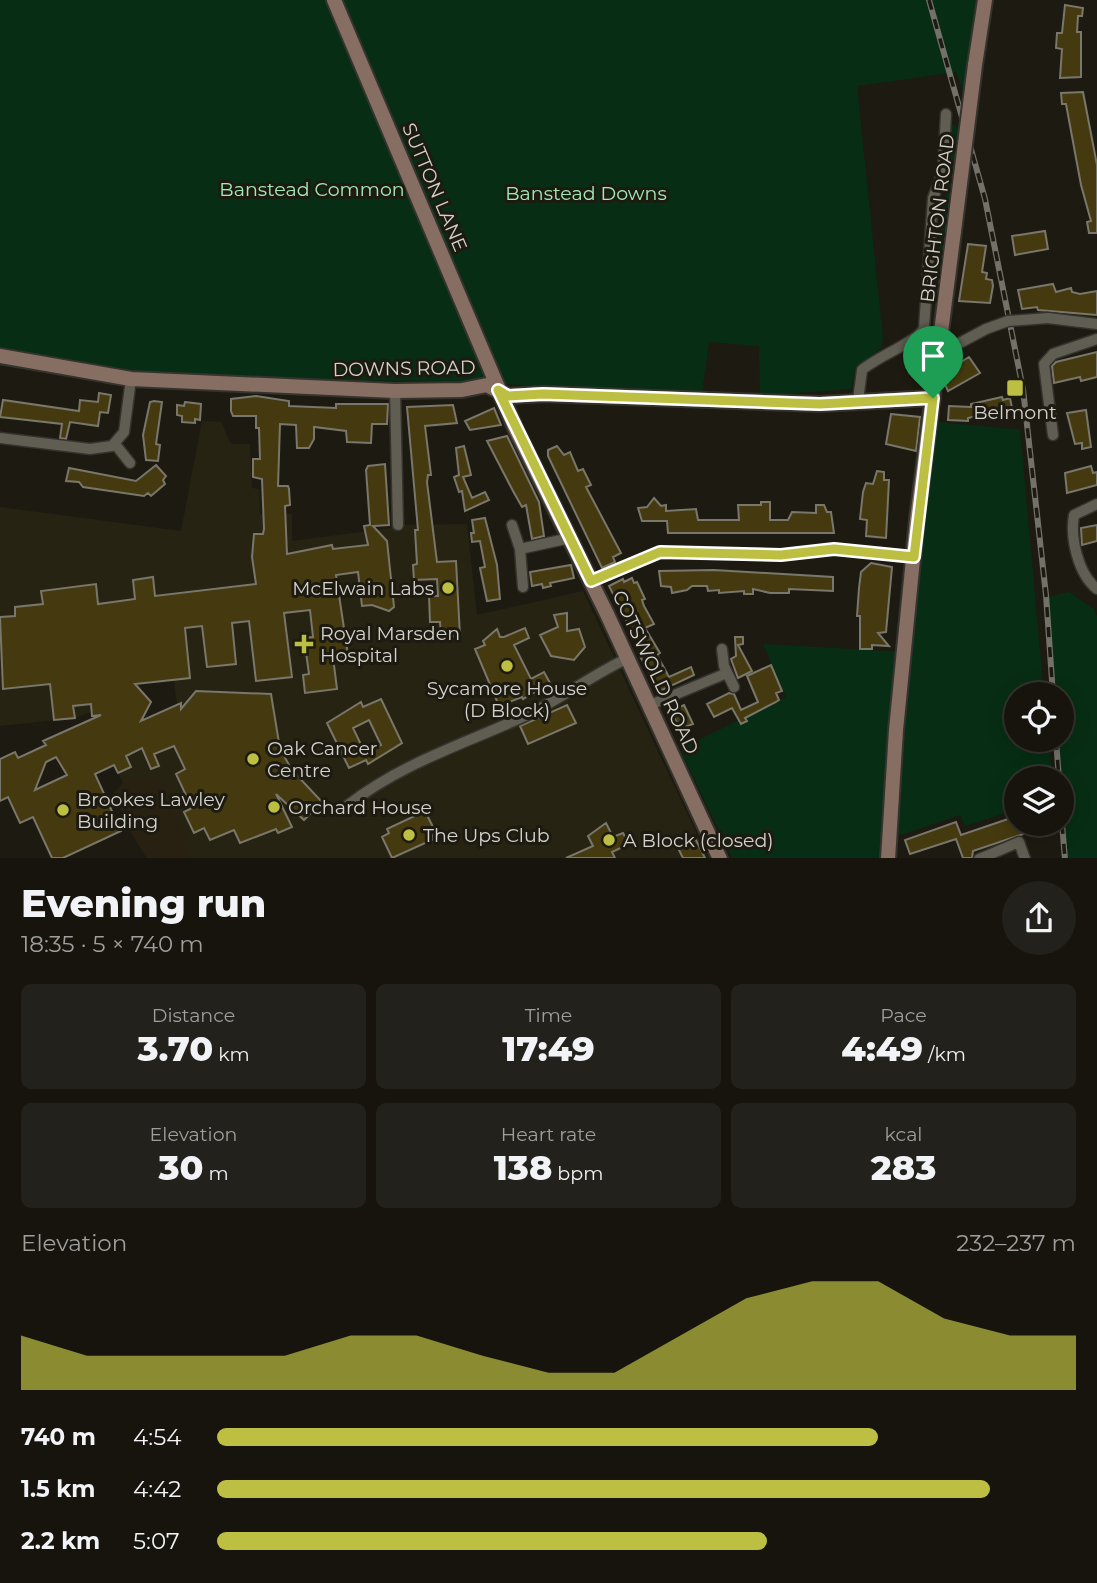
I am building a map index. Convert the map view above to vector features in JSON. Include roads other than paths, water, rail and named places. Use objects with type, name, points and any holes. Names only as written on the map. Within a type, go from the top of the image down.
[{"type":"main road","name":"SUTTON LANE","points":[[334,0],[498,390]]},
{"type":"main road","name":"BRIGHTON ROAD","points":[[888,858],[914,557],[985,0]]},
{"type":"main road","name":"DOWNS ROAD","points":[[0,356],[131,379],[395,391],[462,390],[487,386],[508,396],[543,394],[820,404],[933,398]]},
{"type":"main road","name":"COTSWOLD ROAD","points":[[498,390],[628,658],[720,858]]},
{"type":"street","points":[[858,400],[862,370],[895,347],[918,339],[924,328],[933,198],[943,172],[946,114]]},
{"type":"street","points":[[939,354],[986,329],[1008,321],[1048,318],[1097,324]]},
{"type":"street","points":[[1053,435],[1045,361],[1053,354],[1097,339]]},
{"type":"street","points":[[0,438],[106,449],[115,444],[124,432],[131,379]]},
{"type":"street","points":[[395,391],[398,525]]},
{"type":"street","points":[[115,444],[130,463]]},
{"type":"street","points":[[1097,505],[1079,510],[1074,515],[1073,528],[1082,570],[1088,581],[1097,589]]},
{"type":"street","points":[[512,525],[520,550],[523,587]]},
{"type":"street","points":[[520,550],[570,538]]},
{"type":"street","points":[[591,581],[660,552],[781,555],[834,549],[914,557]]},
{"type":"street","points":[[722,649],[727,673],[734,687]]},
{"type":"street","points":[[348,805],[367,789],[424,758],[528,715],[562,697],[593,675],[628,658]]},
{"type":"street","points":[[650,705],[727,673]]},
{"type":"street","points":[[981,858],[1019,842],[1025,858]]},
{"type":"railway","points":[[929,0],[985,199],[1023,389],[1046,595],[1052,682]]},
{"type":"railway","points":[[1057,752],[1058,766]]},
{"type":"railway","points":[[1063,836],[1065,858]]},
{"type":"place","name":"Belmont","points":[[1015,388]]},
{"type":"place","name":"McElwain Labs","points":[[448,588]]},
{"type":"place","name":"Royal Marsden Hospital","points":[[304,644]]},
{"type":"place","name":"Sycamore House (D Block)","points":[[507,666]]},
{"type":"place","name":"Oak Cancer Centre","points":[[253,759]]},
{"type":"place","name":"Orchard House","points":[[274,807]]},
{"type":"place","name":"Brookes Lawley Building","points":[[63,810]]},
{"type":"place","name":"The Ups Club","points":[[409,835]]},
{"type":"place","name":"A Block (closed)","points":[[609,840]]},
{"type":"park label","name":"Banstead Common","points":[[312,189]]},
{"type":"park label","name":"Banstead Downs","points":[[586,193]]}]
